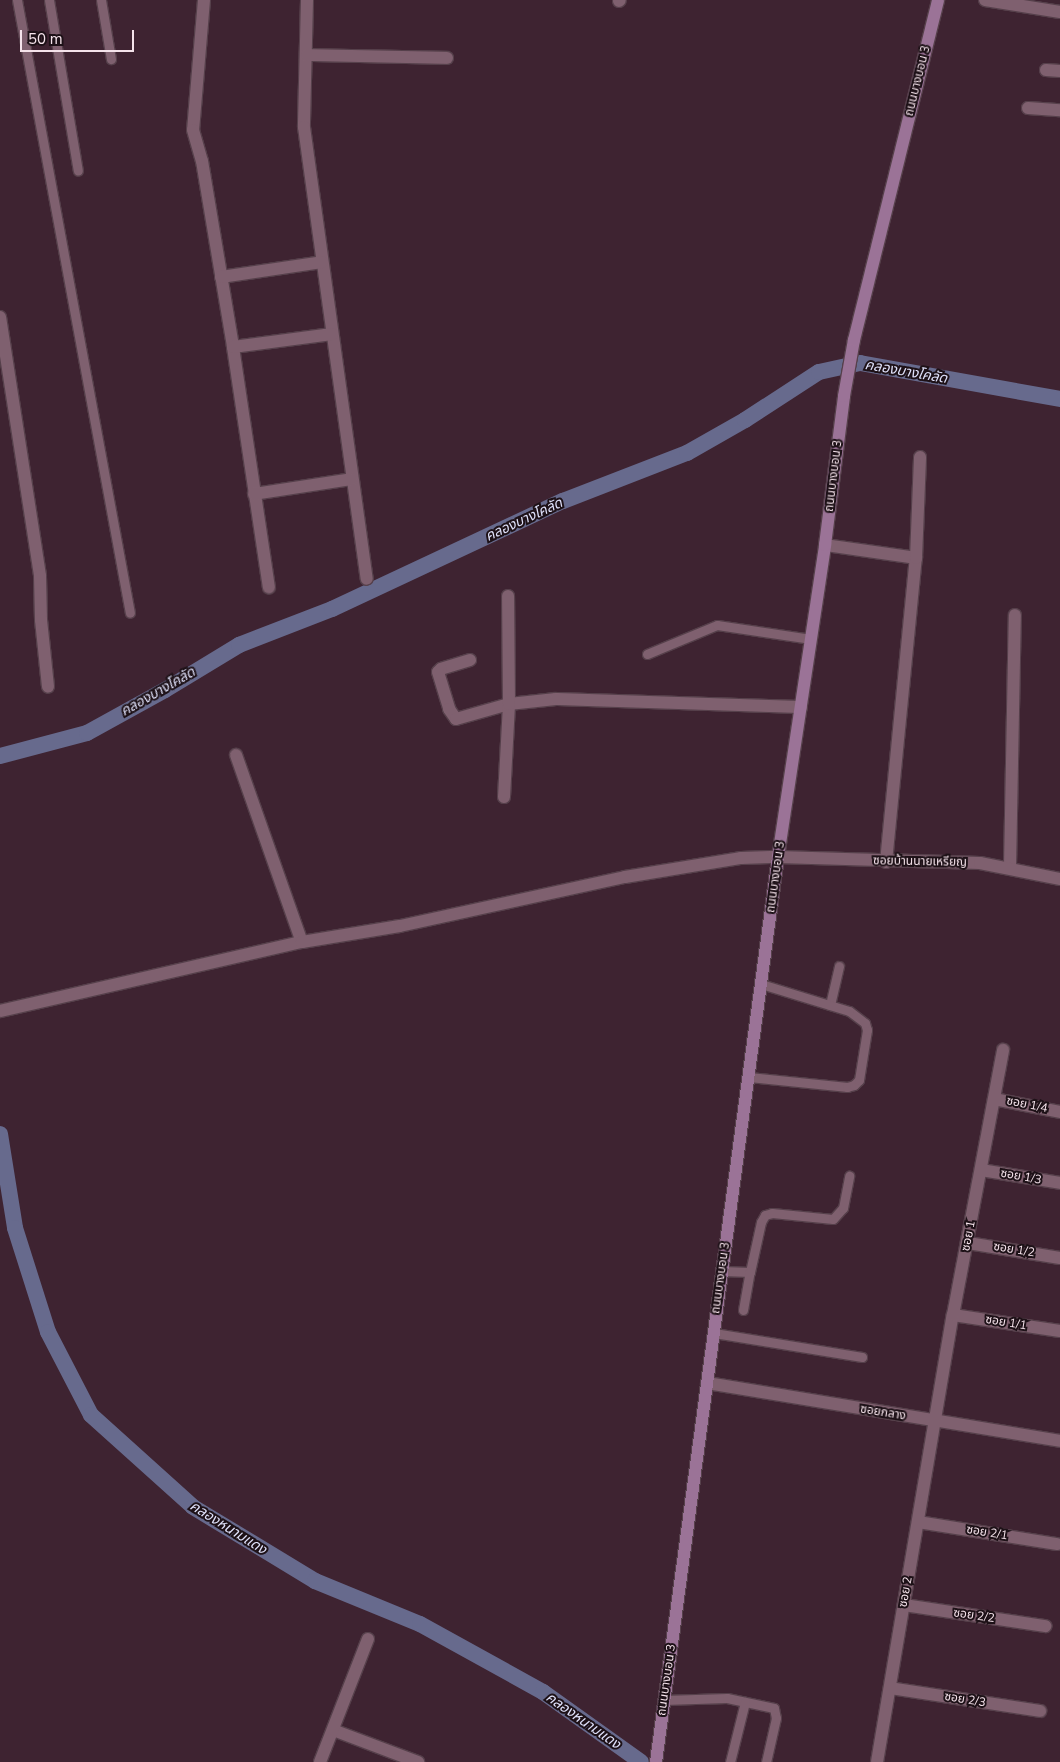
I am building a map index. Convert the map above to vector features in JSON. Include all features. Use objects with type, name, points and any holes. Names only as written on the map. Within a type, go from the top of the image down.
[{"type":"main road","name":"ถนนบางบอน 3","points":[[656,1758],[778,857],[825,545],[844,396],[854,340],[938,0]]},
{"type":"street","points":[[204,0],[193,130],[202,161],[233,347],[268,586]]},
{"type":"street","points":[[307,0],[304,127],[367,579]]},
{"type":"street","points":[[985,0],[1060,12]]},
{"type":"street","points":[[307,55],[447,58]]},
{"type":"street","points":[[1046,70],[1060,71]]},
{"type":"street","points":[[1028,108],[1060,110]]},
{"type":"street","points":[[221,277],[322,262]]},
{"type":"street","points":[[0,317],[40,576],[41,620],[48,687]]},
{"type":"street","points":[[233,347],[332,334]]},
{"type":"street","points":[[886,862],[916,558],[920,457]]},
{"type":"street","points":[[254,494],[352,479]]},
{"type":"street","points":[[825,545],[916,558]]},
{"type":"street","points":[[504,797],[509,704],[508,596]]},
{"type":"street","points":[[1010,867],[1015,615]]},
{"type":"street","points":[[470,660],[441,669],[438,672],[453,718],[456,720],[509,704],[556,699],[801,707]]},
{"type":"street","points":[[236,755],[302,942]]},
{"type":"street","name":"ซอยบ้านนายเหรียญ","points":[[0,1011],[302,942],[400,926],[625,877],[741,858],[778,857],[886,862],[938,861],[980,863],[1010,867],[1060,879]]},
{"type":"street","name":"ซอย 1","points":[[935,1422],[953,1315],[1003,1050]]},
{"type":"street","name":"ซอย 1/4","points":[[994,1098],[1060,1112]]},
{"type":"street","name":"ซอย 1/3","points":[[981,1170],[1060,1184]]},
{"type":"street","name":"ซอย 1/2","points":[[968,1243],[1060,1258]]},
{"type":"street","name":"ซอย 1/1","points":[[953,1315],[1060,1331]]},
{"type":"street","name":"ซอยกลาง","points":[[707,1383],[935,1422],[1060,1441]]},
{"type":"street","name":"ซอย 2","points":[[877,1762],[935,1422]]},
{"type":"street","name":"ซอย 2/1","points":[[918,1522],[1057,1544]]},
{"type":"street","name":"ซอย 2/2","points":[[904,1605],[1045,1626]]},
{"type":"street","points":[[320,1762],[368,1639]]},
{"type":"street","name":"ซอย 2/3","points":[[890,1688],[1040,1711]]},
{"type":"street","points":[[332,1730],[418,1762]]},
{"type":"lane","points":[[17,0],[130,613]]},
{"type":"lane","points":[[49,0],[78,171]]},
{"type":"lane","points":[[101,0],[111,59]]},
{"type":"lane","points":[[647,654],[717,624],[811,638]]},
{"type":"lane","points":[[830,1005],[839,966]]},
{"type":"lane","points":[[749,1077],[848,1087],[854,1085],[860,1080],[867,1030],[866,1023],[849,1011],[761,984]]},
{"type":"lane","points":[[743,1310],[761,1222],[765,1215],[772,1213],[833,1219],[843,1208],[849,1176]]},
{"type":"lane","points":[[722,1271],[750,1272]]},
{"type":"lane","points":[[714,1333],[862,1357]]},
{"type":"lane","points":[[664,1700],[727,1698],[774,1708],[776,1712],[766,1762]]},
{"type":"lane","points":[[730,1762],[745,1702]]},
{"type":"waterway","name":"คลองบางโคลัด","points":[[0,756],[87,733],[165,690],[239,645],[332,609],[563,501],[687,453],[745,420],[819,372],[860,363],[1060,399]]},
{"type":"waterway","name":"คลองหนามแดง","points":[[0,1134],[15,1228],[48,1332],[91,1415],[193,1507],[315,1581],[420,1624],[543,1692],[641,1762]]}]
